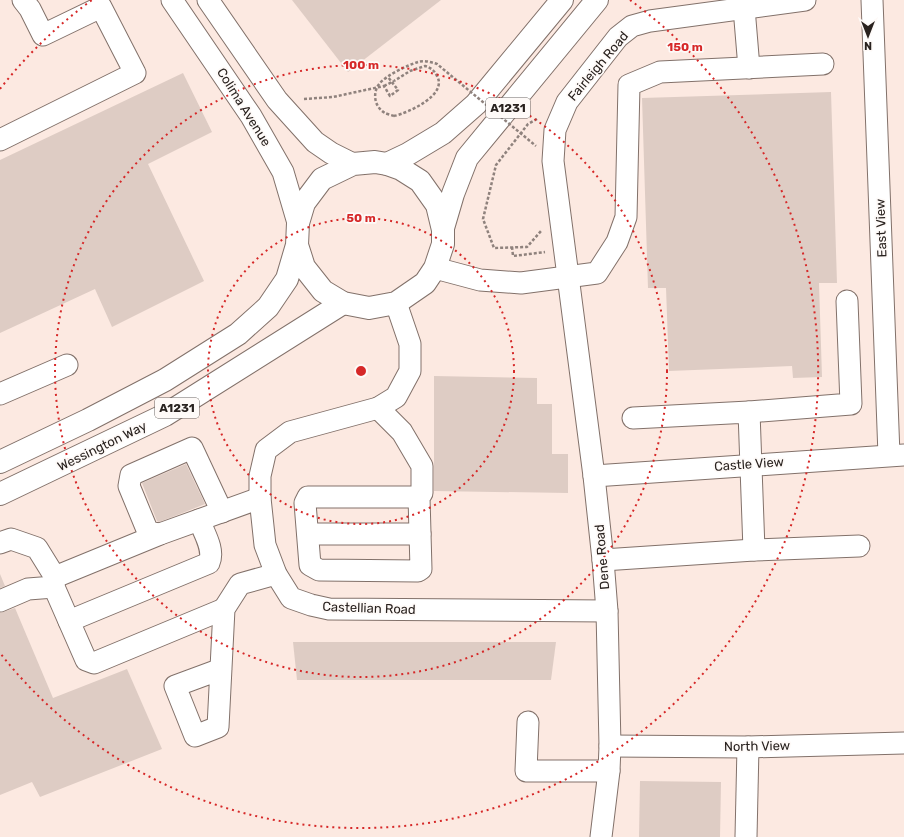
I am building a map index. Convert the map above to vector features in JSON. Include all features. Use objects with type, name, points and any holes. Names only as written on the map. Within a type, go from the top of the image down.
[{"type":"highway","name":"A1231","points":[[387,164],[408,154],[443,133],[476,104],[562,0]]},
{"type":"highway","name":"A1231","points":[[443,230],[453,194],[467,158],[597,0]]},
{"type":"highway","points":[[375,162],[401,169],[420,181],[437,205],[443,230],[443,244],[435,268],[425,283],[396,303],[369,308],[343,303],[323,291],[304,267],[297,245],[298,223],[304,203],[322,179],[353,164],[375,162]]},
{"type":"highway","name":"A1231","points":[[0,462],[88,420],[165,380],[238,334],[268,308],[286,279],[297,245]]},
{"type":"highway","name":"Wessington Way","points":[[0,494],[165,415],[343,303]]},
{"type":"street","points":[[157,0],[163,8],[197,35]]},
{"type":"street","name":"Colima Avenue","points":[[172,0],[252,116],[283,172],[298,223]]},
{"type":"street","points":[[208,0],[277,100],[315,142],[331,153],[353,164]]},
{"type":"street","name":"Fairleigh Road","points":[[568,278],[553,161],[555,130],[567,102],[618,37],[632,26],[650,21],[805,0]]},
{"type":"street","name":"East View","points":[[872,0],[897,455]]},
{"type":"street","points":[[0,140],[136,74],[101,8],[43,35],[30,3]]},
{"type":"street","points":[[744,8],[749,68]]},
{"type":"street","points":[[435,268],[480,280],[514,283],[597,274],[618,242],[626,217],[629,85],[660,72],[823,64]]},
{"type":"street","name":"Dene Road","points":[[568,278],[594,476],[607,611],[610,746],[609,771],[601,837]]},
{"type":"street","points":[[633,418],[749,412],[851,404],[847,301]]},
{"type":"street","name":"Castellian Road","points":[[396,303],[410,344],[410,371],[396,397],[378,408],[290,432],[266,450],[260,476],[260,498],[265,545],[276,574],[291,598],[311,606],[329,609],[607,611]]},
{"type":"street","points":[[0,394],[67,365]]},
{"type":"street","points":[[378,408],[402,432],[422,466],[422,493],[419,497],[421,569],[418,571],[319,570],[310,565],[305,503],[308,497],[419,497]]},
{"type":"street","points":[[749,412],[754,550]]},
{"type":"street","points":[[160,534],[148,532],[129,486],[131,475],[192,448],[222,512]]},
{"type":"street","name":"Castle View","points":[[594,476],[897,455]]},
{"type":"street","points":[[0,601],[28,589],[54,582],[160,534],[260,498]]},
{"type":"street","points":[[69,622],[208,563],[211,558],[211,550],[199,520]]},
{"type":"street","points":[[308,534],[420,534]]},
{"type":"street","points":[[0,543],[11,539],[37,548],[54,582],[69,622],[86,660],[94,663],[224,609]]},
{"type":"street","points":[[603,560],[754,550],[859,546]]},
{"type":"street","points":[[221,669],[224,609],[240,584],[276,574]]},
{"type":"street","points":[[528,722],[526,771],[609,771]]},
{"type":"street","name":"North View","points":[[610,746],[748,747],[904,743]]},
{"type":"street","points":[[746,837],[748,747]]},
{"type":"path","points":[[277,100],[333,97],[384,86],[410,71],[425,66],[434,70],[439,80],[439,85],[433,96],[402,114],[394,116],[384,113],[378,107],[375,98],[377,89],[380,83],[388,77],[419,62],[429,62],[437,64],[536,146]]},
{"type":"path","points":[[384,86],[390,96],[398,90],[388,77]]},
{"type":"path","points":[[541,230],[527,247],[494,248],[484,219],[496,165],[528,124],[567,102]]},
{"type":"path","points":[[512,247],[513,256],[564,250]]},
{"type":"building","points":[[292,0],[441,0],[348,72]]},
{"type":"building","points":[[183,73],[212,132],[148,164],[204,281],[112,327],[95,289],[0,333],[0,160]]},
{"type":"building","points":[[831,92],[837,283],[819,283],[822,377],[793,378],[792,366],[669,371],[666,288],[648,288],[642,98]]},
{"type":"building","points":[[434,376],[537,378],[537,404],[552,404],[552,454],[568,454],[568,493],[434,491]]},
{"type":"building","points":[[186,464],[205,504],[159,522],[157,521],[142,483]]},
{"type":"building","points":[[0,574],[5,586],[0,588]]},
{"type":"building","points":[[15,608],[53,698],[127,669],[162,749],[40,797],[32,782],[0,795],[0,613]]},
{"type":"building","points":[[293,642],[556,642],[551,680],[297,680]]},
{"type":"building","points":[[640,781],[721,782],[720,837],[639,837]]}]
